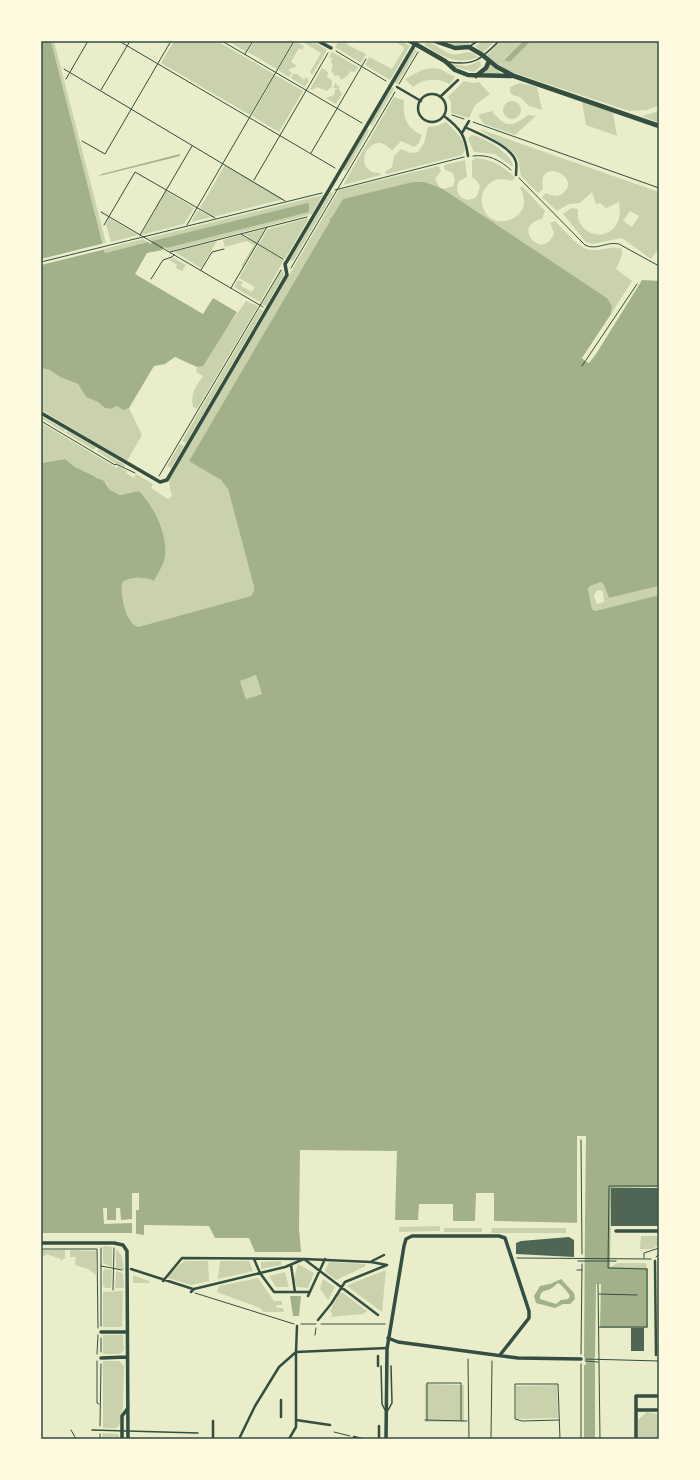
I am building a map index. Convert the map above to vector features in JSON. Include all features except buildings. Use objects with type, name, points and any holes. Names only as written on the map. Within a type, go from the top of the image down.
[{"type":"street","points":[[318,41],[331,48]]},
{"type":"street","points":[[435,41],[455,48],[469,47],[514,76],[659,126]]},
{"type":"street","points":[[41,413],[163,483],[167,480],[287,275],[286,262],[340,171],[413,42],[445,61],[459,72],[475,77],[514,76]]},
{"type":"street","points":[[475,77],[486,68],[489,61]]},
{"type":"street","points":[[440,97],[458,80]]},
{"type":"street","points":[[397,87],[420,101]]},
{"type":"street","points":[[420,101],[429,95],[440,97],[445,103],[444,115]]},
{"type":"street","points":[[420,101],[419,111],[424,119],[433,122],[444,115]]},
{"type":"street","points":[[444,115],[458,127],[462,133],[467,146],[468,156]]},
{"type":"street","points":[[462,133],[469,121]]},
{"type":"street","points":[[465,127],[498,143],[510,152],[516,162],[516,175]]},
{"type":"street","points":[[616,1230],[659,1231]]},
{"type":"street","points":[[386,1439],[388,1338],[406,1239],[412,1236],[499,1236],[505,1238],[530,1310],[530,1318],[500,1355]]},
{"type":"street","points":[[41,1243],[114,1243],[123,1245],[127,1251],[129,1270],[127,1332],[128,1439]]},
{"type":"street","points":[[371,1262],[384,1255]]},
{"type":"street","points":[[163,1281],[182,1258],[325,1259],[371,1262],[387,1265],[344,1282],[331,1304],[318,1320]]},
{"type":"street","points":[[254,1259],[260,1273],[274,1292],[310,1292]]},
{"type":"street","points":[[129,1270],[194,1289],[290,1265],[304,1259]]},
{"type":"street","points":[[304,1259],[378,1315]]},
{"type":"street","points":[[308,1296],[325,1259]]},
{"type":"street","points":[[655,1260],[656,1355]]},
{"type":"street","points":[[290,1265],[295,1292]]},
{"type":"street","points":[[191,1292],[194,1289]]},
{"type":"street","points":[[284,1292],[285,1296]]},
{"type":"street","points":[[289,1439],[296,1427],[296,1352],[298,1326]]},
{"type":"street","points":[[101,1332],[127,1332]]},
{"type":"street","points":[[388,1338],[398,1342],[518,1358],[582,1360]]},
{"type":"street","points":[[239,1439],[255,1406],[279,1367],[296,1352],[387,1348]]},
{"type":"street","points":[[378,1356],[380,1366]]},
{"type":"street","points":[[101,1358],[127,1357]]},
{"type":"street","points":[[636,1439],[636,1396],[659,1396]]},
{"type":"street","points":[[281,1400],[281,1417]]},
{"type":"street","points":[[122,1439],[122,1416],[128,1408]]},
{"type":"street","points":[[636,1410],[659,1410]]},
{"type":"street","points":[[213,1421],[213,1439]]},
{"type":"street","points":[[296,1421],[330,1425]]},
{"type":"street","points":[[379,1426],[379,1439]]},
{"type":"street","points":[[354,1437],[362,1439]]},
{"type":"lane","points":[[469,47],[478,41]]},
{"type":"lane","points":[[445,61],[469,63],[484,56],[499,41]]},
{"type":"lane","points":[[380,1366],[382,1404],[386,1414]]},
{"type":"lane","points":[[386,1414],[392,1403],[391,1366]]},
{"type":"lane","points":[[92,1430],[198,1433]]},
{"type":"path","points":[[66,79],[88,41]]},
{"type":"path","points":[[119,41],[340,171]]},
{"type":"path","points":[[100,91],[130,41]]},
{"type":"path","points":[[82,141],[105,154],[171,41]]},
{"type":"path","points":[[222,41],[366,125]]},
{"type":"path","points":[[245,54],[253,41]]},
{"type":"path","points":[[186,226],[294,41]]},
{"type":"path","points":[[287,275],[420,47]]},
{"type":"path","points":[[254,180],[331,48],[389,82]]},
{"type":"path","points":[[311,154],[366,59]]},
{"type":"path","points":[[64,69],[254,180],[285,201]]},
{"type":"path","points":[[444,115],[469,121],[659,188]]},
{"type":"path","points":[[139,235],[192,145]]},
{"type":"path","points":[[41,262],[468,156],[479,155],[492,157],[505,164],[584,245],[591,247],[619,244],[659,266]]},
{"type":"path","points":[[104,225],[135,172],[216,219]]},
{"type":"path","points":[[101,212],[266,309]]},
{"type":"path","points":[[170,252],[314,215]]},
{"type":"path","points":[[231,289],[267,227]]},
{"type":"path","points":[[157,480],[259,305],[286,262],[241,234]]},
{"type":"path","points":[[201,271],[212,252],[224,249]]},
{"type":"path","points":[[151,279],[163,260],[174,255]]},
{"type":"path","points":[[582,366],[637,284]]},
{"type":"path","points":[[41,421],[108,459],[107,461],[115,465],[116,464],[134,474],[135,473]]},
{"type":"path","points":[[581,1140],[582,1254]]},
{"type":"path","points":[[599,1327],[647,1327],[647,1269],[608,1268],[609,1186],[659,1186]]},
{"type":"path","points":[[100,1439],[101,1243]]},
{"type":"path","points":[[113,1290],[114,1243]]},
{"type":"path","points":[[644,1259],[644,1253],[659,1248]]},
{"type":"path","points":[[41,1249],[98,1249],[97,1403],[99,1404]]},
{"type":"path","points":[[512,1258],[652,1259],[659,1254]]},
{"type":"path","points":[[578,1261],[616,1261]]},
{"type":"path","points":[[581,1439],[582,1264]]},
{"type":"path","points":[[101,1266],[129,1270]]},
{"type":"path","points":[[577,1270],[582,1270]]},
{"type":"path","points":[[598,1284],[600,1439]]},
{"type":"path","points":[[191,1292],[287,1323],[390,1325]]},
{"type":"path","points":[[598,1294],[637,1295]]},
{"type":"path","points":[[315,1335],[316,1328]]},
{"type":"path","points":[[491,1439],[492,1354]]},
{"type":"path","points":[[468,1359],[469,1439]]},
{"type":"path","points":[[582,1360],[599,1359],[659,1361]]},
{"type":"path","points":[[582,1360],[599,1362]]},
{"type":"path","points":[[461,1420],[461,1383],[427,1383],[426,1420],[468,1421]]},
{"type":"path","points":[[559,1420],[522,1421],[516,1419],[515,1384],[558,1384],[560,1439]]},
{"type":"path","points":[[71,1430],[76,1439]]},
{"type":"path","points":[[334,1432],[354,1437]]},
{"type":"shaded area","points":[[41,41],[51,41],[105,253],[148,242],[151,244],[152,241],[307,203],[309,204],[309,212],[167,248],[164,247],[162,250],[147,253],[135,274],[203,314],[213,298],[237,312],[203,366],[197,367],[175,357],[165,364],[154,366],[129,408],[124,410],[116,406],[112,409],[105,408],[98,402],[86,397],[78,384],[60,377],[50,370],[41,368]]},
{"type":"shaded area","points":[[51,41],[54,41],[106,243],[103,244]]},
{"type":"shaded area","points":[[174,41],[217,41],[274,74],[250,115],[161,63]]},
{"type":"shaded area","points":[[228,41],[252,41],[246,52]]},
{"type":"shaded area","points":[[254,41],[293,41],[277,69],[248,52]]},
{"type":"shaded area","points":[[295,41],[304,46],[302,50],[299,48],[291,62],[297,66],[289,69],[292,73],[289,77],[278,70]]},
{"type":"shaded area","points":[[301,41],[313,41],[327,50],[312,75],[310,72],[321,53]]},
{"type":"shaded area","points":[[339,41],[346,41],[348,45],[366,54],[361,63],[335,47]]},
{"type":"shaded area","points":[[394,41],[401,41],[410,46],[390,80],[365,65],[369,57],[392,69],[404,49],[404,47]]},
{"type":"shaded area","points":[[427,41],[452,54],[469,52],[478,57],[470,60],[456,60],[443,56],[424,45]]},
{"type":"shaded area","points":[[440,41],[475,41],[466,45],[458,46]]},
{"type":"shaded area","points":[[483,41],[495,41],[483,53],[475,46]]},
{"type":"shaded area","points":[[501,41],[523,41],[504,59],[510,62],[531,41],[659,41],[659,105],[647,110],[629,111],[506,70],[498,66],[486,56]]},
{"type":"shaded area","points":[[523,41],[531,41],[510,62],[504,60]]},
{"type":"shaded area","points":[[415,49],[417,50],[397,84],[394,82]]},
{"type":"shaded area","points":[[332,52],[358,67],[355,72],[351,71],[341,80],[339,75],[335,76],[331,70],[333,65],[331,62],[332,58],[329,57]]},
{"type":"shaded area","points":[[480,61],[481,66],[474,72],[449,64],[467,66]]},
{"type":"shaded area","points":[[489,64],[502,74],[483,74]]},
{"type":"shaded area","points":[[322,68],[328,72],[327,77],[332,80],[332,86],[327,91],[317,87],[312,90],[310,89]]},
{"type":"shaded area","points":[[432,68],[440,69],[455,77],[450,84],[431,80],[422,82],[413,87],[405,79],[422,70]]},
{"type":"shaded area","points":[[293,74],[297,74],[304,80],[306,77],[309,80],[305,87],[291,78]]},
{"type":"shaded area","points":[[275,75],[303,91],[279,132],[252,116]]},
{"type":"shaded area","points":[[464,81],[473,83],[479,82],[490,94],[475,105],[469,118],[451,113],[451,102],[448,97]]},
{"type":"shaded area","points":[[336,82],[337,86],[340,86],[339,89],[342,94],[336,104],[326,98],[334,95],[335,90],[338,88],[333,88]]},
{"type":"shaded area","points":[[520,83],[537,87],[542,110],[529,106],[520,97],[513,95],[510,92],[510,87]]},
{"type":"shaded area","points":[[392,87],[394,89],[372,126],[370,124]]},
{"type":"shaded area","points":[[394,97],[404,100],[406,121],[412,129],[422,135],[419,143],[414,147],[401,141],[392,151],[384,144],[377,143],[371,146],[366,152],[364,159],[365,166],[370,171],[380,173],[381,175],[343,185]]},
{"type":"shaded area","points":[[508,101],[516,101],[521,106],[519,117],[516,119],[508,119],[503,114],[503,106]]},
{"type":"shaded area","points":[[582,102],[613,113],[617,136],[586,125]]},
{"type":"shaded area","points":[[492,111],[501,121],[509,124],[518,122],[528,115],[536,116],[515,135],[484,124],[478,115]]},
{"type":"shaded area","points":[[659,111],[659,123],[642,116]]},
{"type":"shaded area","points":[[446,122],[457,133],[465,146],[462,155],[387,174],[385,172],[392,167],[394,156],[401,149],[410,153],[418,152],[424,143],[428,127],[437,126]]},
{"type":"shaded area","points":[[367,129],[369,131],[346,171],[343,169]]},
{"type":"shaded area","points":[[479,129],[659,192],[659,248],[651,259],[622,238],[592,244],[586,242],[563,214],[571,208],[578,209],[579,220],[584,228],[591,233],[600,234],[608,232],[615,226],[619,216],[619,202],[606,208],[600,203],[596,204],[592,192],[580,203],[569,204],[557,211],[542,197],[546,193],[554,196],[562,194],[568,188],[568,182],[564,176],[558,172],[552,171],[546,173],[543,179],[543,189],[538,193],[521,176],[518,159],[512,151]],"holes":[[[630,211],[639,216],[632,227],[623,221]]]},
{"type":"shaded area","points":[[471,135],[490,142],[503,151],[512,162],[513,167],[495,154],[474,152],[468,139]]},
{"type":"shaded area","points":[[180,154],[180,156],[99,176],[102,174]]},
{"type":"shaded area","points":[[475,158],[487,160],[496,164],[515,177],[512,181],[502,179],[492,181],[484,190],[482,203],[486,213],[492,219],[501,221],[510,220],[517,216],[523,208],[524,199],[520,188],[522,186],[545,211],[542,219],[533,223],[529,228],[529,234],[532,240],[543,244],[549,241],[554,233],[550,223],[555,221],[578,244],[583,247],[594,250],[611,248],[622,249],[622,255],[616,269],[632,281],[611,314],[612,306],[604,296],[443,189],[453,186],[455,180],[453,173],[445,170],[444,165],[465,160],[467,177],[459,181],[457,190],[461,197],[465,199],[473,199],[477,196],[480,186],[472,177],[472,161]]},
{"type":"shaded area","points":[[225,165],[284,199],[213,217],[200,208]]},
{"type":"shaded area","points":[[439,166],[441,171],[435,179],[440,188],[425,182],[343,199],[332,217],[329,219],[330,221],[191,458],[200,467],[225,484],[228,489],[254,587],[254,591],[251,596],[138,627],[130,620],[127,614],[122,595],[122,583],[133,578],[154,581],[157,574],[159,540],[157,520],[153,510],[148,500],[139,491],[120,495],[110,490],[107,484],[97,477],[90,476],[65,459],[41,463],[41,423],[117,468],[118,466],[127,471],[126,473],[134,478],[136,474],[153,484],[151,488],[168,499],[172,496],[169,480],[339,190]]},
{"type":"shaded area","points":[[413,182],[425,182],[443,189],[607,298],[612,306],[611,314],[582,358],[589,363],[642,280],[659,281],[659,586],[609,598],[604,585],[601,582],[590,586],[588,589],[592,609],[595,611],[659,595],[659,1187],[611,1188],[610,1267],[648,1268],[648,1328],[600,1328],[601,1284],[596,1284],[594,1358],[595,1439],[584,1439],[584,1365],[586,1365],[586,1358],[584,1357],[585,1223],[494,1221],[494,1193],[476,1193],[475,1221],[453,1221],[453,1204],[419,1204],[418,1220],[395,1220],[397,1151],[300,1150],[299,1228],[301,1252],[255,1252],[249,1238],[215,1238],[209,1226],[144,1225],[144,1235],[131,1233],[41,1233],[41,463],[65,459],[75,467],[104,481],[110,490],[120,495],[139,491],[145,497],[156,514],[165,543],[163,564],[154,581],[133,578],[122,583],[122,595],[127,614],[130,620],[138,627],[251,596],[254,591],[254,587],[228,489],[221,480],[189,461],[330,221],[329,219],[332,217],[343,199]],"holes":[[[256,675],[262,694],[246,699],[240,681]]]},
{"type":"shaded area","points":[[166,191],[194,208],[184,224],[141,235]]},
{"type":"shaded area","points":[[334,192],[293,261],[290,260],[330,193]]},
{"type":"shaded area","points":[[323,195],[312,214],[170,251],[163,247],[167,248],[308,212],[309,204],[307,203],[153,241],[148,238]]},
{"type":"shaded area","points":[[198,210],[211,217],[191,222]]},
{"type":"shaded area","points":[[109,218],[138,235],[111,242],[106,224]]},
{"type":"shaded area","points":[[309,218],[285,259],[259,244],[268,229]]},
{"type":"shaded area","points":[[265,229],[257,243],[244,234]]},
{"type":"shaded area","points":[[241,235],[257,244],[243,267],[241,266],[254,245],[247,241],[225,247],[223,240]]},
{"type":"shaded area","points":[[143,239],[148,242],[105,253],[104,249]]},
{"type":"shaded area","points":[[217,241],[201,268],[176,253],[177,251]]},
{"type":"shaded area","points":[[258,245],[284,260],[260,302],[234,287],[238,280],[243,282],[241,286],[252,292],[255,287],[239,278]]},
{"type":"shaded area","points":[[174,258],[186,265],[182,271],[176,268],[177,265],[169,260]]},
{"type":"shaded area","points":[[282,269],[284,275],[266,306],[262,304]]},
{"type":"shaded area","points":[[246,301],[258,306],[197,409],[193,407],[192,398],[196,387],[203,376],[196,372],[197,367],[199,367]]},
{"type":"shaded area","points":[[260,308],[263,311],[186,443],[182,441]]},
{"type":"shaded area","points":[[41,368],[50,370],[60,377],[78,384],[86,397],[98,402],[105,408],[112,409],[116,406],[124,410],[129,408],[142,435],[127,461],[41,410]]},
{"type":"shaded area","points":[[41,416],[65,430],[64,432],[41,418]]},
{"type":"shaded area","points":[[67,431],[96,447],[94,450],[66,433]]},
{"type":"shaded area","points":[[180,444],[184,446],[171,468],[167,466]]},
{"type":"shaded area","points":[[98,449],[125,465],[124,467],[109,460],[97,451]]},
{"type":"shaded area","points":[[601,582],[604,585],[609,598],[659,586],[659,595],[595,611],[592,609],[588,589],[590,586]],"holes":[[[600,590],[603,592],[604,602],[597,604],[594,597],[596,591]]]},
{"type":"shaded area","points":[[256,675],[262,694],[246,699],[240,680]]},
{"type":"shaded area","points":[[440,1226],[440,1231],[399,1232],[399,1227]]},
{"type":"shaded area","points":[[444,1228],[482,1228],[482,1232],[444,1232]]},
{"type":"shaded area","points":[[492,1228],[566,1228],[566,1233],[491,1233]]},
{"type":"shaded area","points":[[641,1236],[659,1236],[659,1245],[652,1249],[640,1249]]},
{"type":"shaded area","points":[[103,1247],[112,1247],[112,1267],[103,1263]]},
{"type":"shaded area","points":[[116,1249],[122,1256],[124,1270],[116,1268]]},
{"type":"shaded area","points":[[41,1250],[65,1250],[65,1258],[61,1261],[61,1259],[46,1254],[45,1256],[42,1255]]},
{"type":"shaded area","points":[[70,1250],[96,1251],[96,1275],[88,1269],[75,1265],[76,1257],[70,1257]]},
{"type":"shaded area","points":[[184,1261],[208,1261],[209,1281],[191,1285],[168,1278],[168,1275]]},
{"type":"shaded area","points":[[220,1261],[249,1261],[253,1271],[218,1279]]},
{"type":"shaded area","points":[[281,1261],[282,1265],[261,1269],[261,1262]]},
{"type":"shaded area","points":[[329,1262],[365,1264],[366,1266],[336,1280],[325,1271]]},
{"type":"shaded area","points":[[617,1263],[646,1263],[647,1268],[611,1267]]},
{"type":"shaded area","points":[[298,1264],[314,1273],[308,1288],[297,1287],[294,1279]]},
{"type":"shaded area","points":[[105,1269],[112,1270],[111,1288],[105,1288],[103,1285],[103,1272]]},
{"type":"shaded area","points":[[386,1270],[382,1312],[347,1286]]},
{"type":"shaded area","points":[[116,1271],[123,1273],[124,1288],[115,1288]]},
{"type":"shaded area","points":[[285,1272],[289,1287],[276,1287],[269,1276]]},
{"type":"shaded area","points":[[133,1275],[149,1281],[150,1283],[133,1283]]},
{"type":"shaded area","points":[[258,1278],[274,1301],[282,1301],[282,1305],[276,1305],[277,1308],[283,1308],[284,1312],[264,1312],[260,1308],[217,1292],[219,1286]]},
{"type":"shaded area","points":[[323,1279],[335,1287],[328,1300],[320,1289]]},
{"type":"shaded area","points":[[561,1279],[574,1293],[575,1299],[570,1304],[563,1304],[555,1308],[536,1303],[534,1296],[540,1286],[550,1284]],"holes":[[[558,1283],[570,1296],[568,1299],[561,1300],[556,1304],[540,1299],[542,1292],[552,1288]]]},
{"type":"shaded area","points":[[123,1291],[122,1327],[103,1327],[103,1292]]},
{"type":"shaded area","points":[[341,1293],[367,1311],[363,1314],[330,1317],[333,1314],[330,1311]]},
{"type":"shaded area","points":[[290,1296],[301,1296],[299,1316],[293,1316]]},
{"type":"shaded area","points":[[103,1335],[123,1335],[124,1350],[120,1354],[103,1354]]},
{"type":"shaded area","points":[[103,1361],[119,1361],[124,1366],[123,1406],[119,1426],[116,1428],[103,1428]]},
{"type":"shaded area","points":[[425,1384],[464,1385],[464,1422],[425,1422]]},
{"type":"shaded area","points":[[557,1385],[558,1418],[516,1419],[516,1386]]},
{"type":"shaded area","points":[[647,1412],[657,1414],[658,1439],[638,1439],[638,1420]]},
{"type":"shaded area","points":[[103,1433],[118,1434],[120,1439],[102,1439]]},
{"type":"pier","points":[[105,243],[106,249],[41,265],[41,259]]},
{"type":"pier","points":[[577,1136],[586,1136],[585,1223],[577,1223]]},
{"type":"pier","points":[[132,1193],[139,1193],[139,1210],[136,1210],[136,1235],[132,1235],[132,1223],[104,1224],[103,1208],[107,1208],[107,1220],[116,1220],[116,1208],[120,1208],[121,1220],[132,1219]]}]
